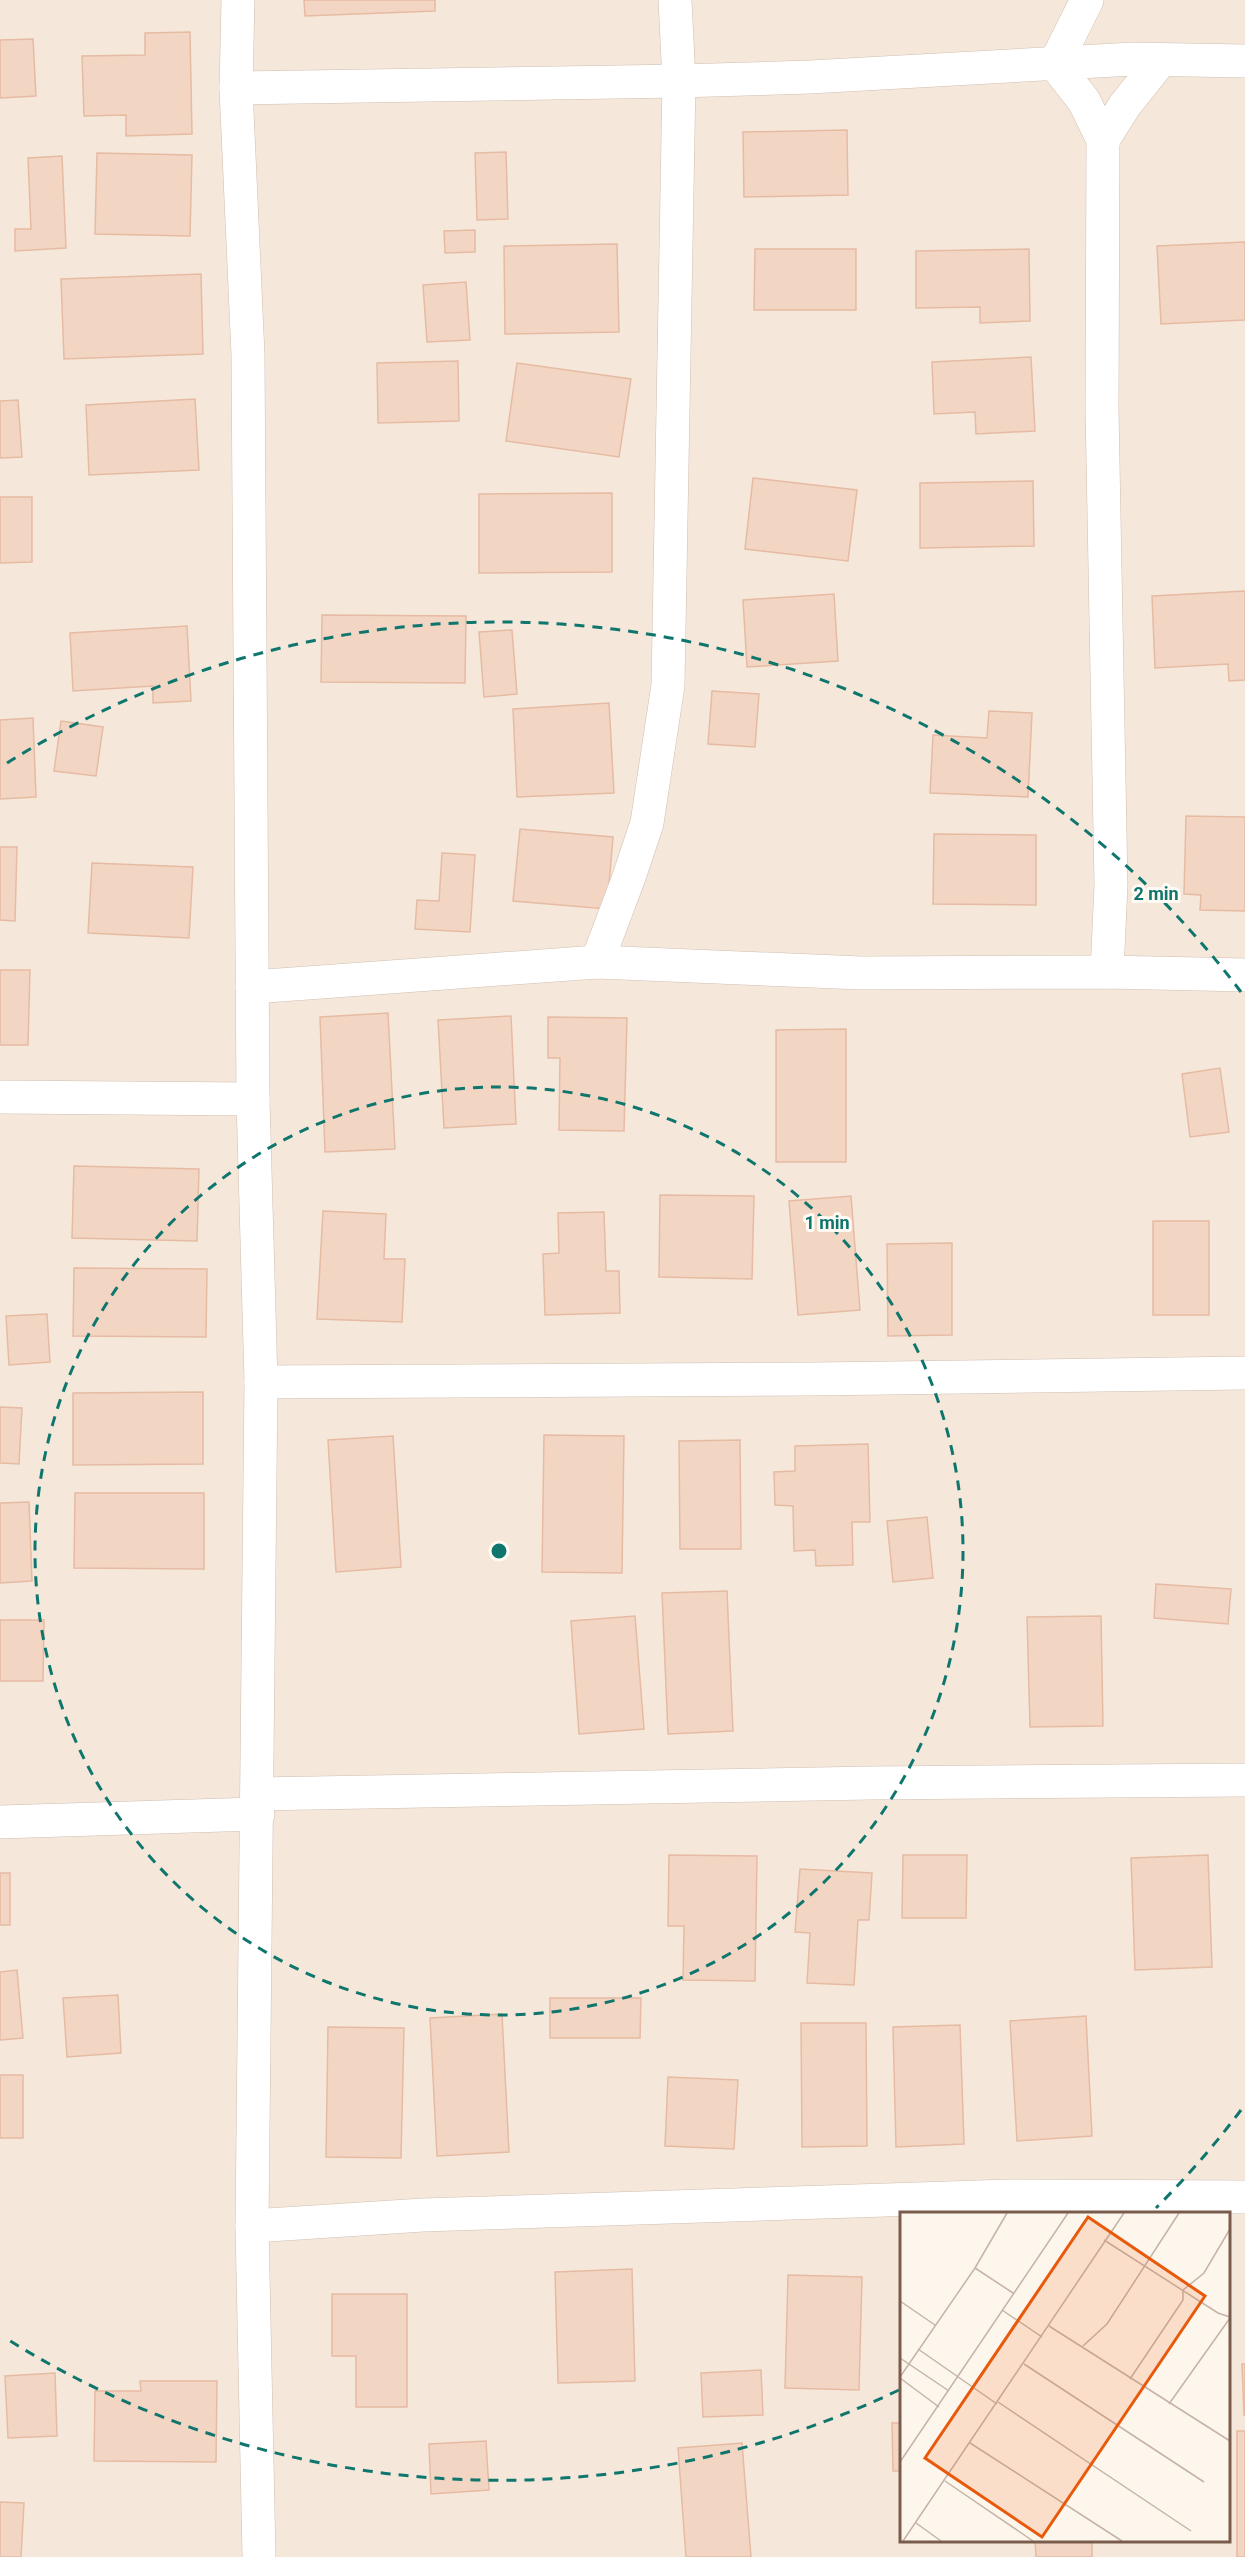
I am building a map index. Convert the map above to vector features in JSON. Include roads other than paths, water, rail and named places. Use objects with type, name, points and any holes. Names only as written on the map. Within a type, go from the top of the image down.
[{"type":"street","points":[[238,0],[236,88],[248,355],[253,1099],[261,1382],[252,2226],[259,2557]]},
{"type":"street","points":[[597,962],[647,823],[668,685],[679,81],[675,0]]},
{"type":"street","points":[[1055,64],[1087,0]]},
{"type":"street","points":[[236,88],[810,77],[1132,59],[1245,61]]},
{"type":"street","points":[[1103,140],[1125,105],[1161,60]]},
{"type":"street","points":[[1055,64],[1084,101],[1103,140],[1102,409],[1111,885],[1107,972]]},
{"type":"street","points":[[252,987],[597,962],[861,973],[1107,972],[1245,975]]},
{"type":"street","points":[[0,1097],[253,1099]]},
{"type":"street","points":[[261,1382],[815,1379],[1245,1373]]},
{"type":"street","points":[[0,1822],[257,1804],[870,1783],[1245,1780]]},
{"type":"street","points":[[252,2226],[423,2215],[1009,2196],[1245,2197]]}]
